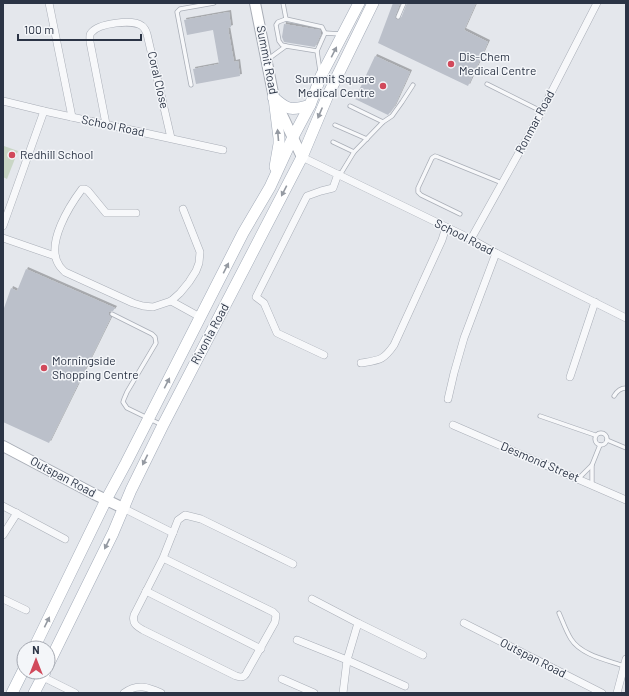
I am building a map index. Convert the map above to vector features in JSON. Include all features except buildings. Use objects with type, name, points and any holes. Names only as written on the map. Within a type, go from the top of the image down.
[{"type":"main road","name":"Summit Road","points":[[255,3],[274,97],[302,156]]},
{"type":"main road","name":"Rivonia Road","points":[[38,640],[106,500],[243,233],[270,187],[293,137],[310,105],[321,76],[359,3]]},
{"type":"main road","name":"Rivonia Road","points":[[56,649],[113,533],[123,508],[163,425],[302,156],[328,95],[373,3]]},
{"type":"main road","points":[[274,97],[287,108],[295,109],[310,105]]},
{"type":"main road","points":[[270,187],[279,144],[274,97]]},
{"type":"main road","name":"Outspan Road","points":[[3,446],[123,508]]},
{"type":"main road","points":[[12,693],[18,680]]},
{"type":"main road","points":[[34,693],[41,680]]},
{"type":"street","points":[[48,3],[72,117]]},
{"type":"street","name":"Ronmar Road","points":[[471,239],[541,111],[597,3]]},
{"type":"street","name":"Coral Close","points":[[106,124],[90,36],[94,30],[104,26],[129,22],[136,23],[146,29],[171,138]]},
{"type":"street","name":"School Road","points":[[3,101],[223,150]]},
{"type":"street","points":[[3,226],[44,111]]},
{"type":"street","name":"School Road","points":[[302,156],[471,239],[626,318]]},
{"type":"street","points":[[324,355],[277,334],[264,303],[256,297],[307,196],[321,190],[333,188],[339,175]]},
{"type":"street","points":[[136,213],[106,213],[88,191],[82,189],[73,200],[60,226],[55,247],[55,256],[58,265],[65,272],[133,303],[153,307],[171,301],[180,293],[196,271],[199,263],[200,252],[183,209]]},
{"type":"street","points":[[361,363],[379,360],[388,353],[394,345],[442,240],[446,227]]},
{"type":"street","points":[[3,238],[55,256]]},
{"type":"street","points":[[448,399],[464,338],[496,253]]},
{"type":"street","points":[[171,301],[200,317]]},
{"type":"street","points":[[570,377],[595,302]]},
{"type":"street","name":"Desmond Street","points":[[453,425],[626,500]]},
{"type":"street","points":[[3,506],[65,539]]},
{"type":"street","points":[[123,508],[173,533]]},
{"type":"street","points":[[3,535],[17,513]]},
{"type":"street","points":[[163,558],[275,613],[277,617],[261,649],[246,674],[240,677],[143,630],[135,624],[133,620],[134,615],[163,558],[178,520],[184,515],[195,517],[293,564]]},
{"type":"street","points":[[146,591],[261,649]]},
{"type":"street","points":[[3,599],[26,610]]},
{"type":"street","points":[[312,599],[423,655]]},
{"type":"street","points":[[343,693],[347,660],[358,623]]},
{"type":"street","name":"Outspan Road","points":[[464,623],[602,693]]},
{"type":"street","points":[[297,640],[405,686]]},
{"type":"street","points":[[617,693],[625,662]]},
{"type":"street","points":[[282,679],[314,693]]},
{"type":"street","points":[[54,680],[75,693]]},
{"type":"street","points":[[124,693],[144,686],[161,693]]},
{"type":"lane","points":[[186,3],[187,8]]},
{"type":"lane","points":[[191,85],[178,11],[214,3]]},
{"type":"lane","points":[[283,3],[286,19]]},
{"type":"lane","points":[[398,17],[404,3]]},
{"type":"lane","points":[[317,51],[282,45],[279,41],[276,25],[278,22],[286,19],[322,27],[325,33]]},
{"type":"lane","points":[[325,33],[343,34]]},
{"type":"lane","points":[[321,76],[317,51],[325,33]]},
{"type":"lane","points":[[267,61],[286,46]]},
{"type":"lane","points":[[487,84],[541,111]]},
{"type":"lane","points":[[339,175],[354,152],[383,122],[392,116],[413,85]]},
{"type":"lane","points":[[350,106],[383,122]]},
{"type":"lane","points":[[335,125],[367,139]]},
{"type":"lane","points":[[333,142],[354,152]]},
{"type":"lane","points":[[460,214],[421,195],[418,192],[418,188],[432,158],[435,156],[438,157],[502,183]]},
{"type":"lane","points":[[112,314],[152,334],[155,337],[156,343],[127,392],[123,402],[126,408],[163,425]]},
{"type":"lane","points":[[614,396],[617,391],[622,388],[626,388]]},
{"type":"lane","points":[[540,416],[595,435],[600,432],[603,433],[606,435],[607,440],[626,448]]},
{"type":"lane","points":[[595,435],[595,441],[600,445]]},
{"type":"lane","points":[[592,485],[592,466],[600,445],[603,445],[607,440]]},
{"type":"lane","points":[[578,479],[592,466]]},
{"type":"lane","points":[[559,613],[571,639],[576,646],[590,654],[625,662]]},
{"type":"green space","points":[[4,146],[18,151],[7,179],[3,177]]},
{"type":"place","name":"Dis-Chem Medical Centre","points":[[451,64]]},
{"type":"place","name":"Summit Square Medical Centre","points":[[383,86]]},
{"type":"place","name":"Redhill School","points":[[12,155]]},
{"type":"place","name":"Morningside Shopping Centre","points":[[44,368]]}]
